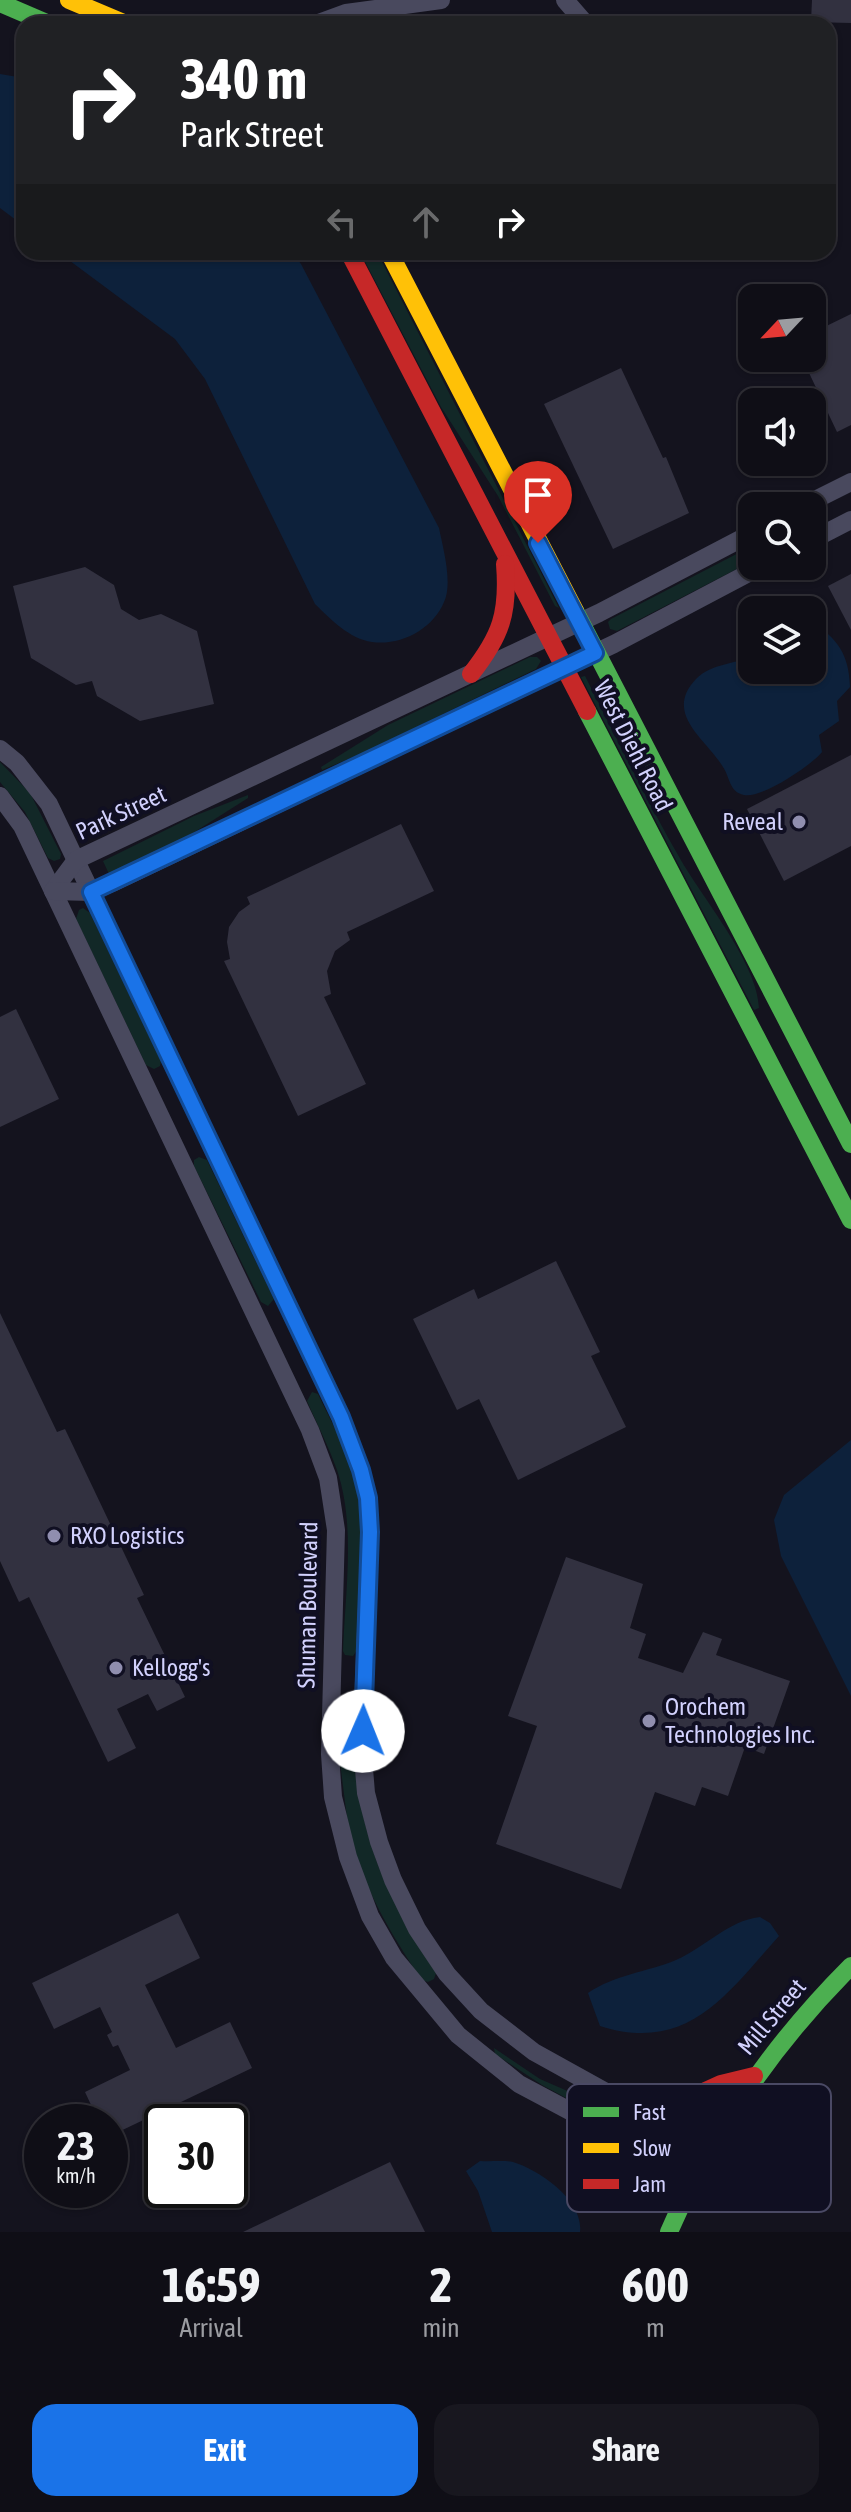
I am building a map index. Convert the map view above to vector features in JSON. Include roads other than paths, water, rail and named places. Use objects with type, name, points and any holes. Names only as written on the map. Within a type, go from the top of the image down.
[{"type":"street","points":[[69,0],[107,16]]},
{"type":"street","points":[[338,16],[364,5],[441,0]]},
{"type":"street","points":[[565,0],[579,16]]},
{"type":"street","points":[[0,3],[30,16]]},
{"type":"street","name":"West Diehl Road","points":[[353,260],[851,1220]]},
{"type":"street","name":"West Diehl Road","points":[[393,260],[851,1144]]},
{"type":"street","points":[[826,494],[851,482]]},
{"type":"street","points":[[826,533],[851,520]]},
{"type":"street","name":"Park Street","points":[[53,891],[76,860],[579,622],[738,540]]},
{"type":"street","points":[[471,674],[494,646],[504,622],[508,589],[503,548]]},
{"type":"street","points":[[53,891],[91,892],[595,653],[738,579]]},
{"type":"street","points":[[0,749],[17,763],[49,804],[341,1417],[361,1470],[368,1498],[370,1532],[363,1757],[366,1793],[393,1880],[417,1929],[447,1974],[481,2011],[534,2052],[591,2084]]},
{"type":"street","name":"Shuman Boulevard","points":[[0,796],[22,826],[310,1430],[328,1478],[336,1530],[330,1738],[333,1797],[348,1857],[370,1916],[394,1958],[458,2035],[519,2084],[567,2110]]},
{"type":"street","name":"Mill Street","points":[[749,2084],[811,2005],[851,1966]]},
{"type":"street","points":[[721,2084],[754,2076]]},
{"type":"street","name":"Mill Street","points":[[669,2232],[678,2212]]},
{"type":"water","points":[[0,74],[16,77],[16,220],[0,208]]},
{"type":"water","points":[[69,260],[298,260],[439,528],[446,565],[447,594],[439,612],[424,628],[394,641],[372,642],[348,633],[315,604],[205,379],[175,339]]},
{"type":"water","points":[[826,633],[844,657],[850,687],[837,701],[839,721],[819,735],[822,752],[786,780],[762,792],[744,795],[733,787],[686,715],[684,704],[687,692],[696,679],[709,670],[738,661],[738,684],[826,684]]},
{"type":"water","points":[[851,1440],[851,1696],[781,1556],[774,1520],[784,1495]]},
{"type":"water","points":[[760,1917],[770,1923],[779,1936],[723,1997],[703,2013],[682,2025],[658,2032],[631,2033],[600,2026],[588,1993],[620,1978],[676,1960],[727,1929]]},
{"type":"water","points":[[480,2161],[505,2161],[524,2166],[547,2179],[567,2197],[567,2212],[576,2212],[580,2232],[492,2232],[478,2191],[466,2171]]},
{"type":"place","name":"Reveal","points":[[799,822]]},
{"type":"place","name":"RXO Logistics","points":[[54,1536]]},
{"type":"place","name":"Kellogg's","points":[[116,1668]]},
{"type":"place","name":"Orochem Technologies Inc.","points":[[649,1721]]}]
